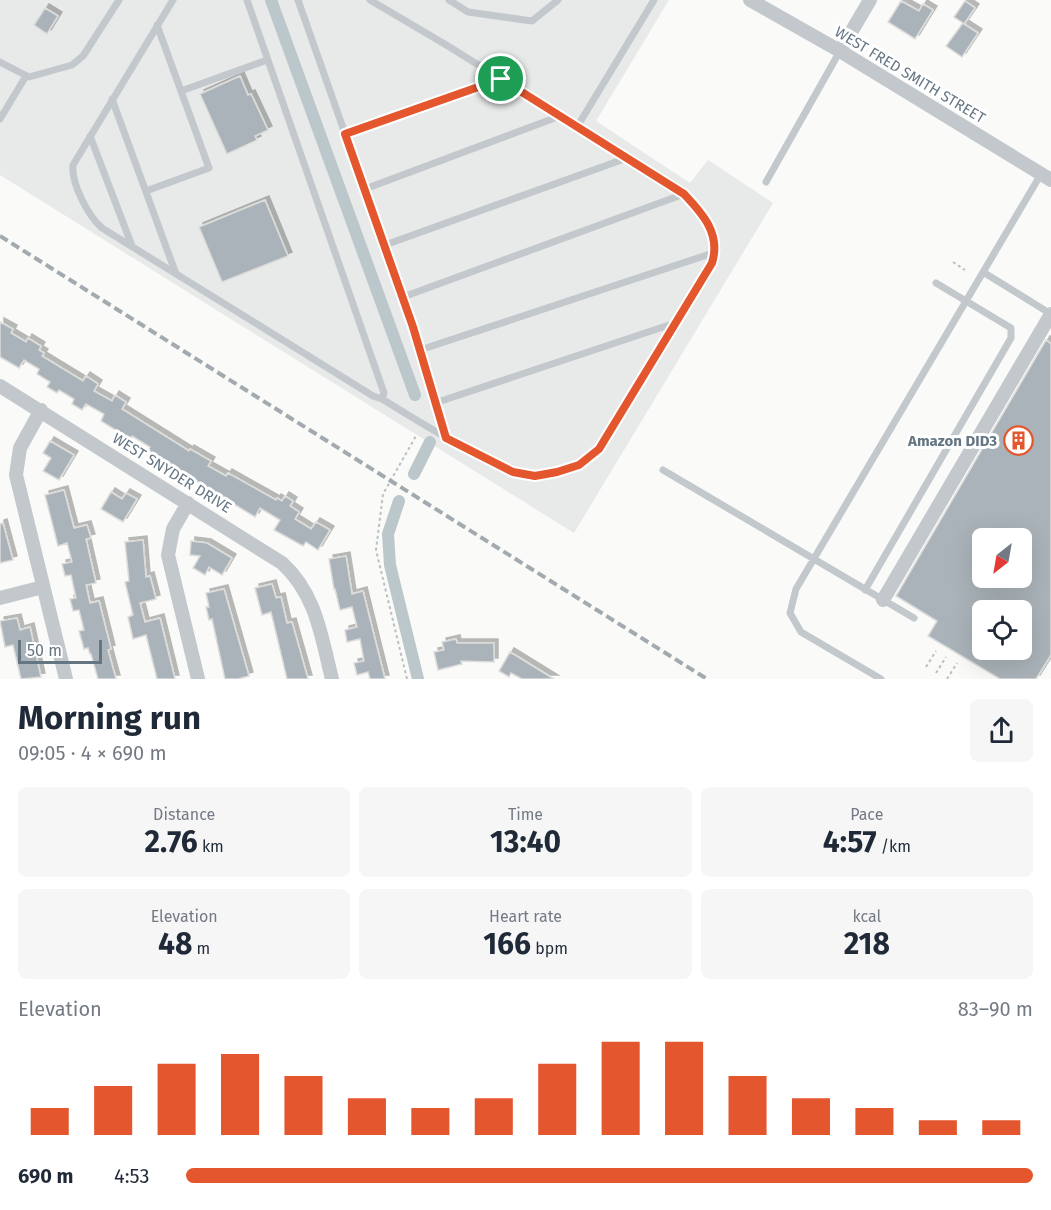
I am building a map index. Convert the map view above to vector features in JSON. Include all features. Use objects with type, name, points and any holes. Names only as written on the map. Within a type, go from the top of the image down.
[{"type":"street","name":"WEST FRED SMITH STREET","points":[[750,0],[840,51],[1046,177]]},
{"type":"street","points":[[840,51],[870,0]]},
{"type":"street","points":[[883,600],[1051,314]]},
{"type":"street","name":"WEST SNYDER DRIVE","points":[[0,386],[282,562],[300,581],[312,604],[332,679]]},
{"type":"street","points":[[41,410],[20,448],[16,475],[66,679]]},
{"type":"street","points":[[188,503],[173,529],[168,555],[198,679]]},
{"type":"street","points":[[0,598],[43,587]]},
{"type":"lane","points":[[0,62],[29,77],[72,65],[83,56],[119,0]]},
{"type":"lane","points":[[173,0],[73,165],[72,171],[84,205],[93,220],[373,396],[382,399],[446,438],[513,472],[535,476],[579,465],[599,449],[712,263],[716,252],[714,239],[704,215],[684,194],[370,0]]},
{"type":"lane","points":[[247,0],[384,393],[382,399]]},
{"type":"lane","points":[[298,0],[403,297],[446,438]]},
{"type":"lane","points":[[449,0],[468,12],[532,21],[558,0]]},
{"type":"lane","points":[[577,127],[654,0]]},
{"type":"lane","points":[[146,191],[209,168],[157,25]]},
{"type":"lane","points":[[766,182],[840,51]]},
{"type":"lane","points":[[181,91],[267,60]]},
{"type":"lane","points":[[0,118],[26,76]]},
{"type":"lane","points":[[345,134],[501,79]]},
{"type":"lane","points":[[112,99],[176,274]]},
{"type":"lane","points":[[365,189],[560,116]]},
{"type":"lane","points":[[90,136],[132,246]]},
{"type":"lane","points":[[384,244],[627,158]]},
{"type":"lane","points":[[881,679],[801,632],[790,613],[795,589],[984,272],[1046,177]]},
{"type":"lane","points":[[403,297],[684,194]]},
{"type":"lane","points":[[420,350],[716,252]]},
{"type":"lane","points":[[984,272],[1051,314]]},
{"type":"lane","points":[[865,590],[1011,338],[1011,328],[936,283]]},
{"type":"lane","points":[[435,404],[675,323]]},
{"type":"lane","points":[[663,470],[914,618]]},
{"type":"path","points":[[953,262],[964,270]]},
{"type":"path","points":[[407,679],[376,550],[383,494],[416,435]]},
{"type":"path","points":[[926,667],[936,651]]},
{"type":"path","points":[[936,673],[946,657]]},
{"type":"path","points":[[947,679],[957,663]]},
{"type":"shaded area","points":[[0,0],[669,0],[596,121],[690,183],[708,160],[773,203],[574,533],[0,175]]},
{"type":"building","points":[[901,1],[919,11],[923,4],[933,10],[915,39],[888,22]]},
{"type":"building","points":[[965,1],[975,8],[964,24],[978,33],[962,57],[946,46],[963,23],[954,17]]},
{"type":"building","points":[[45,8],[58,16],[47,34],[34,25]]},
{"type":"building","points":[[240,76],[268,130],[255,136],[257,140],[227,154],[200,94]]},
{"type":"building","points":[[265,200],[288,256],[222,282],[199,227]]},
{"type":"building","points":[[0,322],[13,329],[11,333],[26,342],[28,338],[41,346],[39,350],[44,353],[42,356],[83,381],[86,376],[98,384],[94,391],[112,401],[115,395],[126,402],[122,409],[189,451],[190,449],[211,461],[208,466],[226,476],[228,473],[276,500],[277,498],[282,501],[285,496],[293,501],[290,506],[299,512],[295,519],[311,529],[316,522],[330,530],[318,550],[306,542],[303,546],[274,530],[280,520],[260,508],[255,517],[148,451],[150,447],[132,436],[130,439],[101,421],[104,414],[86,404],[82,410],[72,404],[74,399],[59,390],[57,393],[47,387],[50,382],[37,374],[39,369],[24,360],[19,368],[0,357]]},
{"type":"building","name":"Amazon DID3","points":[[1046,340],[1051,344],[1051,655],[1036,679],[1000,679],[928,636],[937,621],[896,596]]},
{"type":"building","points":[[50,441],[74,455],[59,480],[43,471],[51,458],[43,453]]},
{"type":"building","points":[[64,490],[74,528],[87,525],[91,538],[86,539],[96,583],[86,585],[90,603],[99,601],[116,679],[98,679],[91,654],[88,648],[84,649],[79,631],[84,630],[79,610],[73,611],[70,599],[76,598],[71,575],[65,576],[62,564],[72,562],[67,543],[58,546],[45,495]]},
{"type":"building","points":[[111,492],[122,499],[126,493],[137,499],[123,522],[101,509]]},
{"type":"building","points":[[3,523],[13,560],[0,563],[0,524]]},
{"type":"building","points":[[143,540],[146,577],[150,576],[156,599],[140,603],[145,622],[160,618],[175,679],[157,679],[146,635],[133,639],[128,617],[133,615],[125,582],[129,581],[125,542]]},
{"type":"building","points":[[191,541],[207,543],[232,558],[222,575],[209,567],[205,575],[193,568],[200,556],[190,555]]},
{"type":"building","points":[[346,556],[352,594],[363,591],[385,679],[370,679],[368,672],[357,675],[354,663],[364,661],[360,639],[347,642],[345,630],[357,627],[352,607],[340,610],[329,559]]},
{"type":"building","points":[[272,584],[276,598],[281,597],[287,623],[292,622],[308,679],[287,679],[271,612],[262,615],[255,588]]},
{"type":"building","points":[[224,589],[249,676],[238,679],[225,679],[212,619],[209,620],[206,607],[209,607],[206,593]]},
{"type":"building","points":[[17,618],[20,630],[30,627],[41,677],[21,679],[13,645],[5,647],[0,621]]},
{"type":"building","points":[[456,639],[457,643],[494,643],[494,662],[461,661],[462,664],[438,670],[434,652],[444,650],[442,642]]},
{"type":"building","points":[[510,652],[554,679],[522,679],[511,673],[509,677],[499,671]]},
{"type":"waterway","points":[[271,0],[415,395]]},
{"type":"waterway","points":[[414,474],[430,442]]},
{"type":"waterway","points":[[399,501],[388,534],[390,565],[418,679]]},
{"type":"railway","points":[[0,236],[707,679]]},
{"type":"place","name":"Amazon DID3","points":[[1018,441]]},
{"type":"route","points":[[501,79],[684,194],[704,215],[714,239],[716,252],[712,263],[599,449],[579,465],[535,476],[513,472],[446,438],[413,327],[345,134],[501,79]]}]
